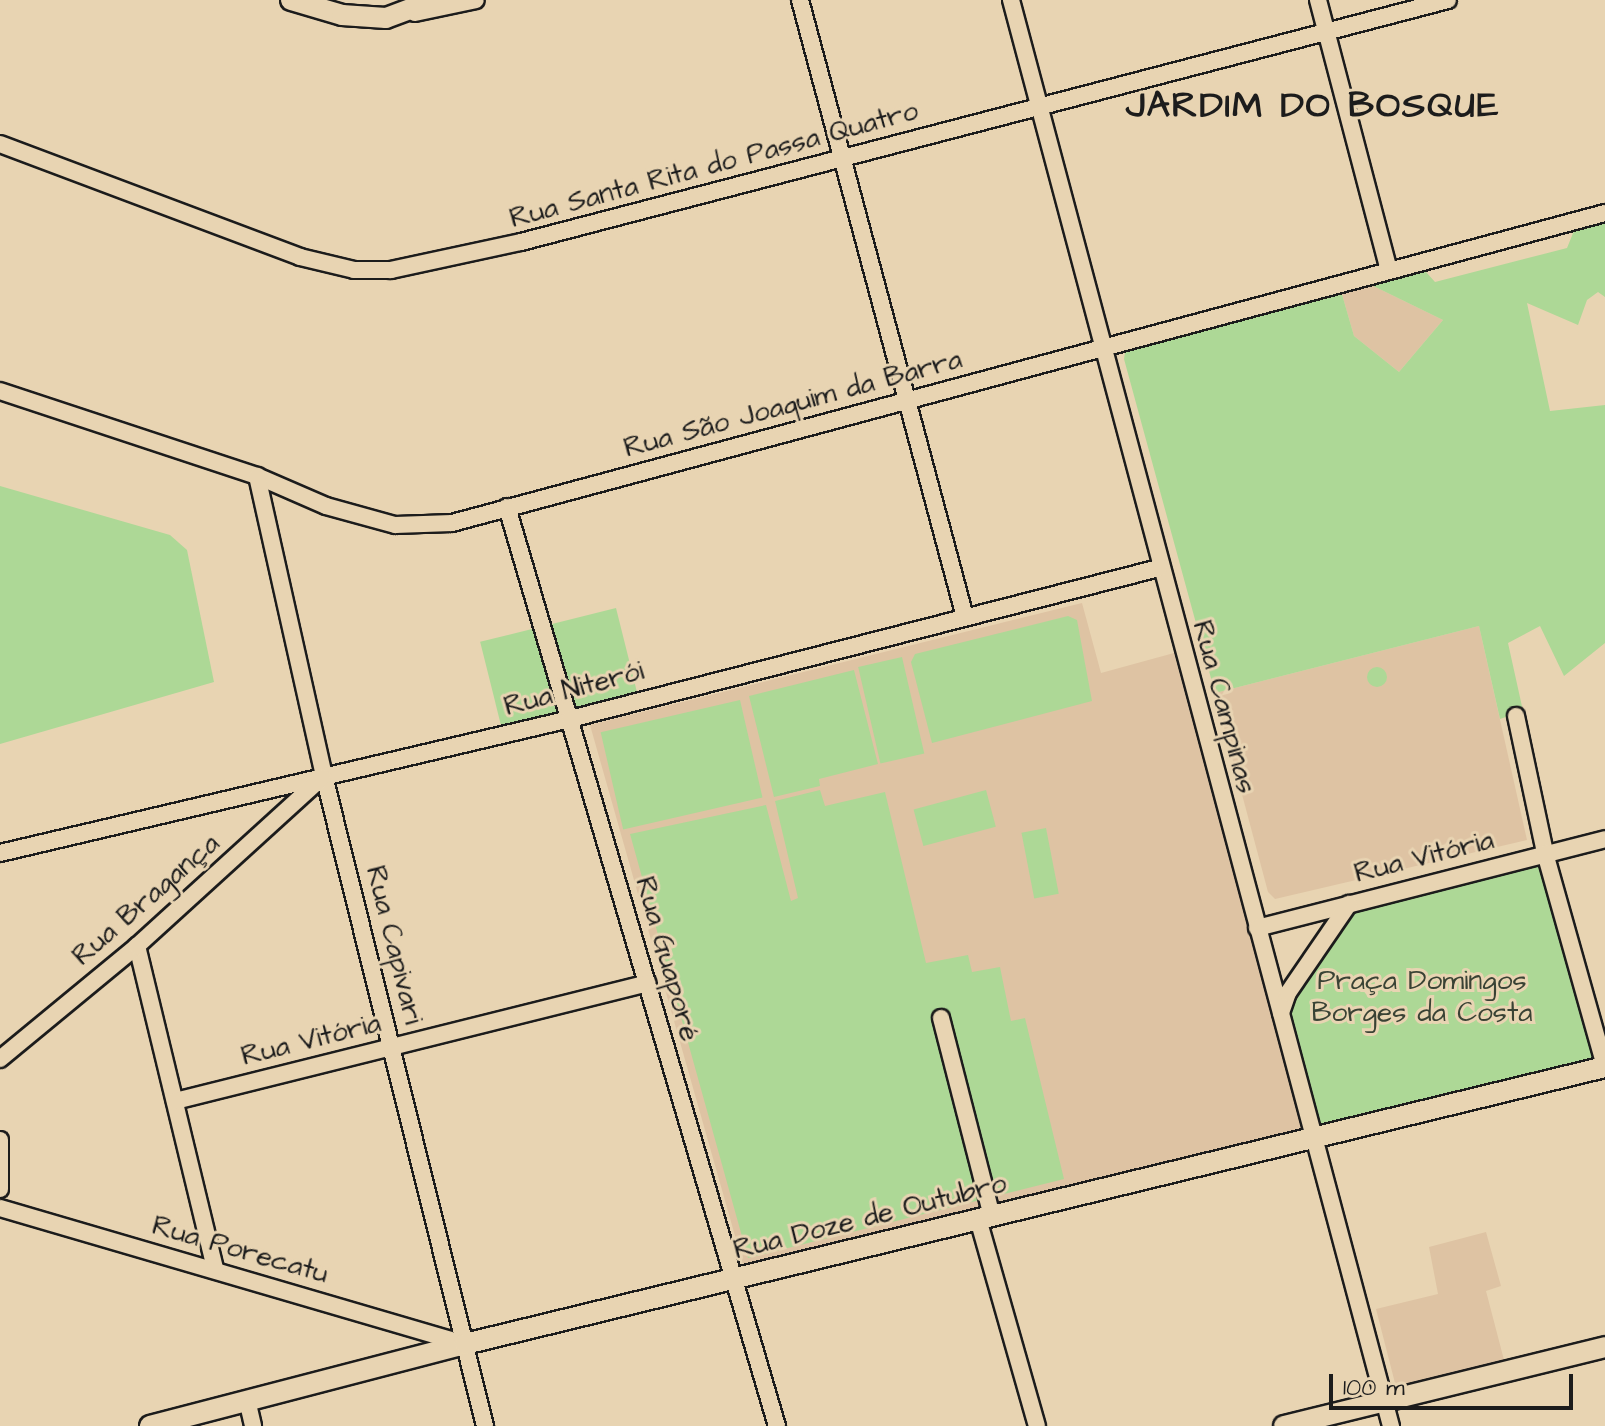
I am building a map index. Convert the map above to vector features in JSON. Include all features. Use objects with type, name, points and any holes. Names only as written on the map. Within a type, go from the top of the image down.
[{"type":"main road","points":[[291,0],[342,15],[386,18],[434,0]]},
{"type":"main road","name":"Rua Doze de Outubro","points":[[150,1426],[248,1404],[465,1344],[1605,1067]]},
{"type":"main road","points":[[1284,1426],[1605,1347]]},
{"type":"street","points":[[386,18],[476,0]]},
{"type":"street","points":[[800,0],[965,617]]},
{"type":"street","name":"Rua Campinas","points":[[1011,0],[1105,348],[1159,568],[1317,1137],[1391,1426]]},
{"type":"street","points":[[1318,0],[1389,270]]},
{"type":"street","name":"Rua Santa Rita do Passa Quatro","points":[[0,144],[300,257],[354,270],[435,264],[1448,0]]},
{"type":"street","name":"Rua São Joaquim da Barra","points":[[0,391],[257,476],[326,506],[395,525],[452,523],[1605,213]]},
{"type":"street","name":"Rua Capivari","points":[[257,476],[324,776],[394,1046],[485,1426]]},
{"type":"street","name":"Rua Guaporé","points":[[507,507],[777,1426]]},
{"type":"street","name":"Rua Niterói","points":[[0,853],[570,719],[1159,568]]},
{"type":"street","points":[[1516,716],[1545,853],[1605,1067]]},
{"type":"street","name":"Rua Bragança","points":[[0,1059],[137,946],[324,776]]},
{"type":"street","name":"Rua Vitória","points":[[1257,928],[1605,839]]},
{"type":"street","points":[[1281,1013],[1288,993],[1349,904]]},
{"type":"street","points":[[137,946],[215,1269]]},
{"type":"street","name":"Rua Vitória","points":[[175,1101],[647,983]]},
{"type":"street","points":[[941,1018],[985,1218],[1037,1426]]},
{"type":"street","points":[[0,1140],[0,1189]]},
{"type":"street","name":"Rua Porecatu","points":[[0,1208],[465,1344]]},
{"type":"street","points":[[248,1404],[253,1426]]},
{"type":"shaded area","points":[[1359,279],[1443,320],[1399,372],[1354,336],[1339,284]]},
{"type":"shaded area","points":[[1082,603],[1101,673],[1174,653],[1302,1130],[743,1264],[590,725]]},
{"type":"shaded area","points":[[1479,626],[1527,840],[1275,899],[1268,892],[1215,693]]},
{"type":"shaded area","points":[[1486,1232],[1501,1286],[1486,1291],[1504,1360],[1396,1387],[1376,1309],[1438,1294],[1429,1247]]},
{"type":"green space","points":[[1605,213],[1605,297],[1598,292],[1587,300],[1578,325],[1527,303],[1550,411],[1605,405],[1605,643],[1564,676],[1540,626],[1508,643],[1523,711],[1500,719],[1479,626],[1215,693],[1124,359],[1126,346],[1339,284],[1354,336],[1399,372],[1443,320],[1359,279],[1418,263],[1435,282],[1567,248],[1578,221]]},
{"type":"green space","points":[[0,486],[170,535],[187,550],[214,682],[0,744]]},
{"type":"green space","points":[[616,608],[639,702],[504,736],[480,642]]},
{"type":"green space","points":[[1068,616],[1077,620],[1092,701],[932,743],[911,662],[915,654]]},
{"type":"green space","points":[[902,657],[924,753],[880,764],[858,667]]},
{"type":"green space","points":[[1377,667],[1384,670],[1387,677],[1384,684],[1377,687],[1370,684],[1367,677],[1370,670]]},
{"type":"green space","points":[[854,670],[878,764],[819,779],[820,786],[774,797],[749,696]]},
{"type":"green space","points":[[740,700],[762,797],[623,830],[601,732]]},
{"type":"green space","points":[[820,790],[825,806],[885,792],[926,963],[968,955],[972,972],[1000,967],[1011,1021],[1025,1018],[1064,1179],[748,1258],[630,834],[766,805],[791,901],[798,898],[775,801]]},
{"type":"green space","points":[[986,790],[996,827],[923,846],[914,809]]},
{"type":"green space","points":[[1046,828],[1059,894],[1034,899],[1021,833]]},
{"type":"green space","name":"Praça Domingos Borges da Costa","points":[[1539,863],[1597,1058],[1322,1129],[1287,1009],[1354,908]]},
{"type":"district","name":"JARDIM DO BOSQUE","points":[[1313,106]]}]
